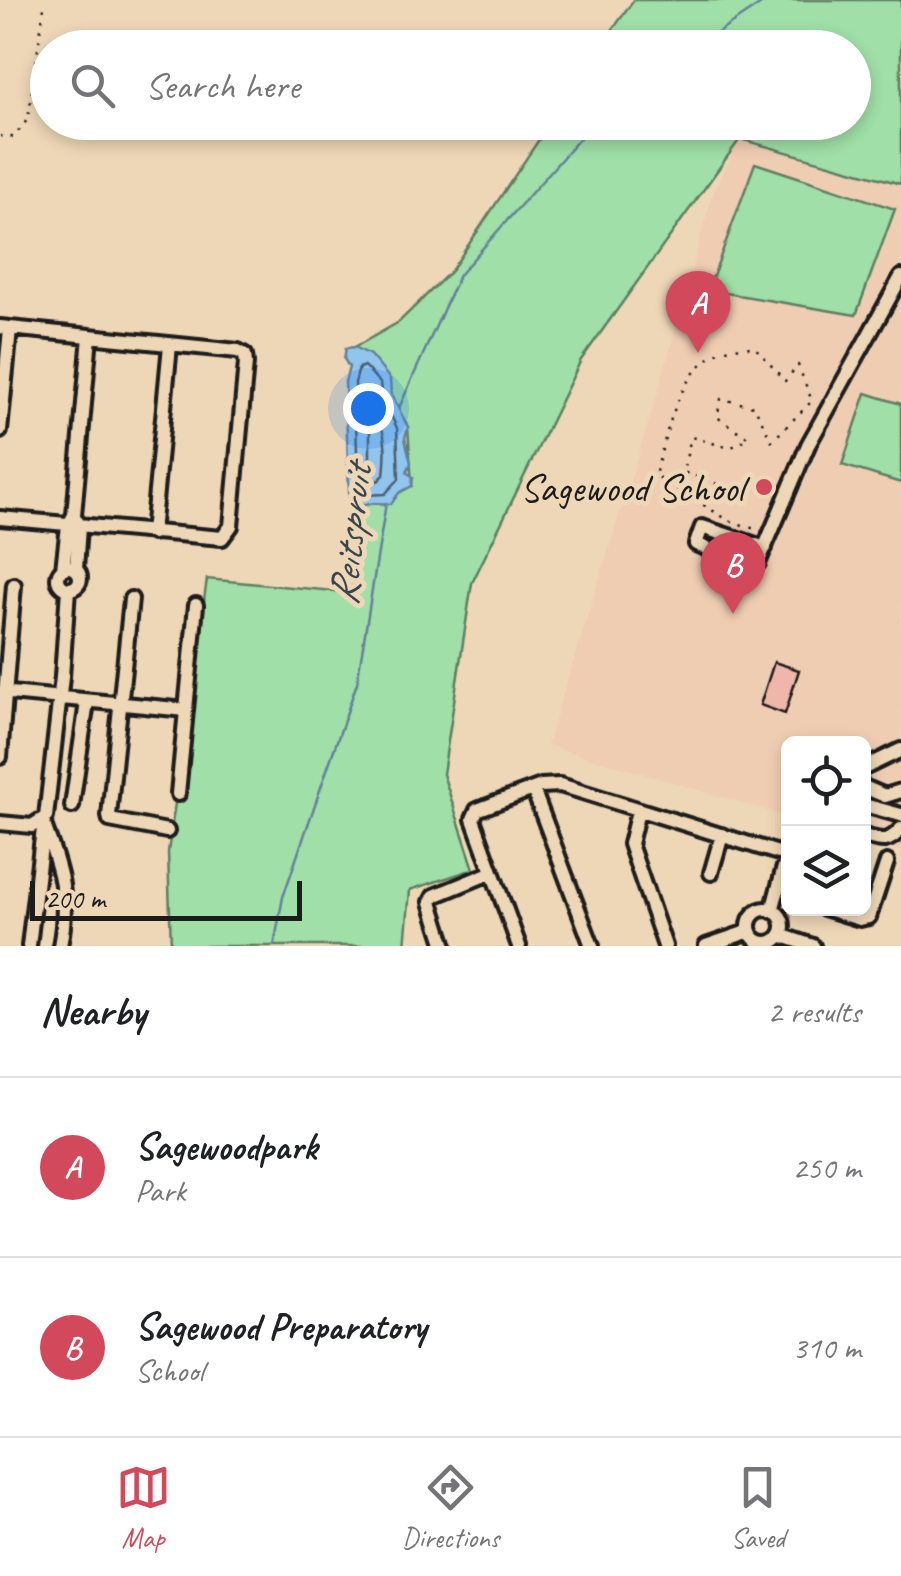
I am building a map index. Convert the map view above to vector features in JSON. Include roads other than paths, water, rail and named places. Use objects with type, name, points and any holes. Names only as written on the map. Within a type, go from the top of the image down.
[{"type":"street","points":[[764,548],[707,528],[700,529],[696,544],[749,567],[758,563],[808,445],[901,277]]},
{"type":"street","points":[[0,431],[5,328],[241,352],[246,358],[228,534],[216,539],[74,522],[0,518]]},
{"type":"street","points":[[28,946],[48,807],[68,589],[79,582],[70,569],[90,336]]},
{"type":"street","points":[[152,533],[170,345]]},
{"type":"street","points":[[0,757],[14,585]]},
{"type":"street","points":[[131,599],[108,810],[110,820],[167,831]]},
{"type":"street","points":[[178,794],[196,605]]},
{"type":"street","points":[[3,693],[186,710]]},
{"type":"street","points":[[72,806],[88,702]]},
{"type":"street","points":[[871,765],[901,750]]},
{"type":"street","points":[[519,946],[473,816],[477,810],[533,789],[560,785],[781,854]]},
{"type":"street","points":[[533,789],[592,946]]},
{"type":"street","points":[[871,790],[885,796],[901,791]]},
{"type":"street","points":[[871,806],[901,814]]},
{"type":"street","points":[[638,810],[630,844],[665,946]]},
{"type":"street","points":[[0,823],[32,826],[43,822]]},
{"type":"street","points":[[43,822],[66,893],[60,946]]},
{"type":"street","points":[[871,838],[890,841],[901,828]]},
{"type":"street","points":[[711,873],[722,835]]},
{"type":"street","points":[[871,914],[887,862]]},
{"type":"street","points":[[445,946],[431,902],[434,896],[490,872]]},
{"type":"street","points":[[772,910],[781,880]]},
{"type":"street","points":[[871,883],[879,886]]},
{"type":"street","points":[[772,910],[782,921],[780,935],[761,944],[750,932],[750,921],[756,912],[772,910]]},
{"type":"street","points":[[706,946],[750,932]]},
{"type":"street","points":[[780,935],[813,946]]},
{"type":"water","name":"Reitspruit","points":[[355,347],[370,355],[390,379],[391,394],[408,427],[405,438],[411,463],[407,472],[413,477],[412,486],[399,493],[391,504],[361,506],[356,501],[355,514],[350,517],[345,382],[349,367],[344,359],[346,348]]},
{"type":"waterway","name":"Reitspruit","points":[[722,30],[767,0]]},
{"type":"waterway","name":"Reitspruit","points":[[399,408],[459,275],[578,140]]},
{"type":"waterway","name":"Reitspruit","points":[[274,946],[283,897],[357,683],[386,503]]},
{"type":"place","name":"Sagewoodpark","points":[[698,353]]},
{"type":"place","name":"Sagewood School","points":[[764,487]]},
{"type":"place","name":"Sagewood Preparatory","points":[[733,614]]}]
